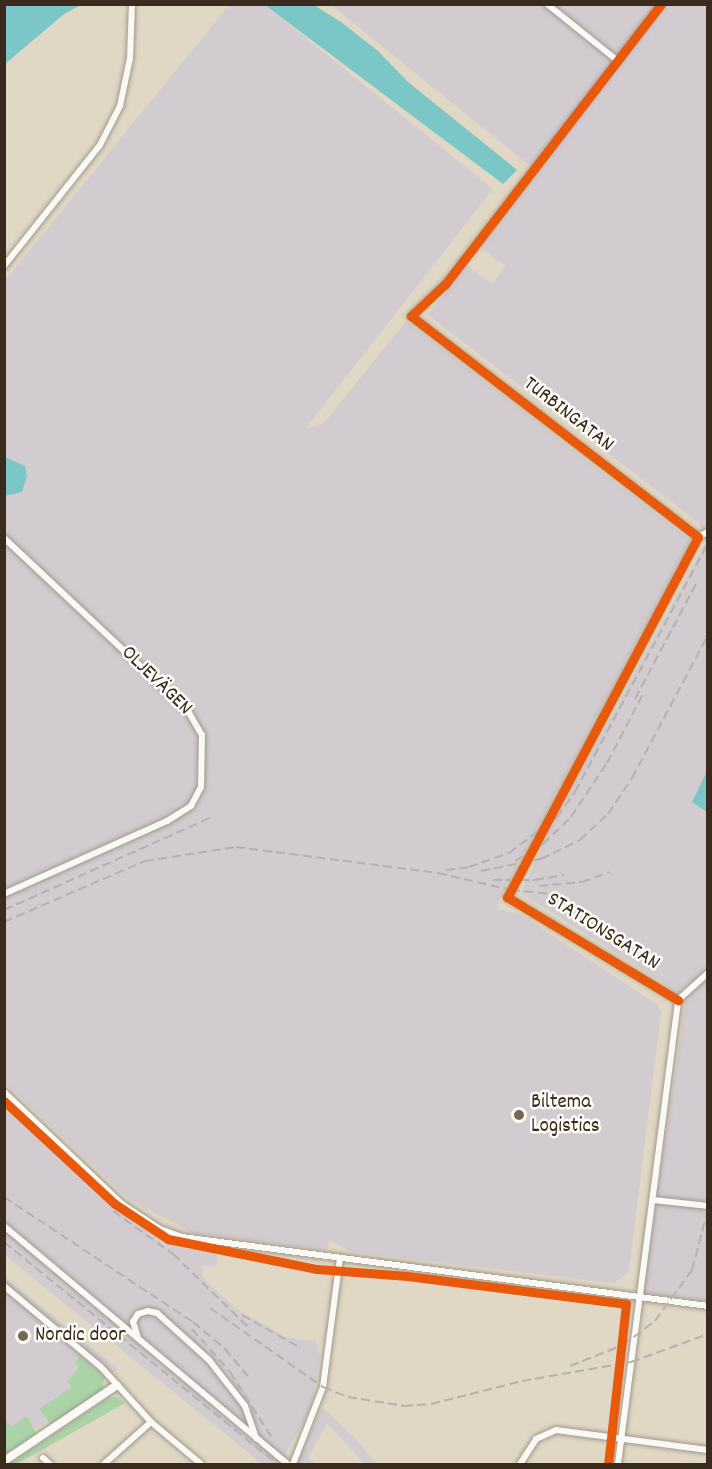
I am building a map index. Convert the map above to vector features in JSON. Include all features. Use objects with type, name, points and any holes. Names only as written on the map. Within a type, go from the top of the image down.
[{"type":"street","points":[[4,266],[100,145],[120,106],[130,58],[132,4]]},
{"type":"street","points":[[547,4],[618,61]]},
{"type":"street","name":"TURBINGATAN","points":[[661,4],[445,284],[411,315],[698,537]]},
{"type":"street","points":[[698,537],[708,532]]},
{"type":"street","name":"STATIONSGATAN","points":[[678,1000],[507,897],[698,537]]},
{"type":"street","name":"OLJEVÄGEN","points":[[4,538],[198,722],[202,735],[202,779],[194,802],[177,816],[4,894]]},
{"type":"street","points":[[618,1464],[654,1200],[678,1000],[708,973]]},
{"type":"street","points":[[4,1092],[122,1204],[160,1229],[205,1242],[708,1306]]},
{"type":"street","points":[[654,1200],[708,1206]]},
{"type":"street","points":[[4,1227],[288,1464]]},
{"type":"street","points":[[293,1464],[323,1386],[340,1258]]},
{"type":"street","points":[[4,1286],[117,1385],[151,1422],[200,1464]]},
{"type":"street","points":[[138,1338],[133,1322],[138,1314],[148,1311],[157,1313],[209,1360],[245,1406],[257,1438]]},
{"type":"street","points":[[4,1461],[117,1385]]},
{"type":"street","points":[[104,1464],[151,1422]]},
{"type":"street","points":[[519,1464],[536,1439],[556,1430],[708,1450]]},
{"type":"street","points":[[43,1458],[50,1464]]},
{"type":"shaded area","points":[[229,5],[265,5],[493,189],[306,428],[324,423],[406,321],[690,540],[501,895],[497,909],[521,915],[658,1005],[661,1012],[629,1272],[614,1283],[352,1252],[329,1240],[327,1250],[193,1233],[129,1199],[5,1083],[4,282]]},
{"type":"shaded area","points":[[331,5],[707,5],[708,771],[692,802],[708,812],[707,1301],[643,1294],[685,1005],[664,983],[521,893],[552,826],[706,542],[699,523],[428,315],[466,265],[492,284],[506,266],[480,247],[538,172]]},
{"type":"shaded area","points":[[4,1105],[139,1226],[178,1247],[217,1254],[216,1267],[203,1266],[202,1277],[235,1308],[286,1337],[316,1342],[320,1356],[311,1408],[280,1464],[262,1464],[5,1255]]},
{"type":"shaded area","points":[[4,1277],[118,1369],[5,1450],[4,1450]]},
{"type":"shaded area","points":[[322,1407],[356,1439],[376,1464],[365,1464],[327,1423],[308,1458],[316,1464],[297,1464]]},
{"type":"green space","points":[[80,1356],[104,1376],[103,1390],[51,1425],[39,1409],[72,1387],[67,1382],[79,1367],[75,1363]]},
{"type":"green space","points":[[109,1397],[118,1397],[125,1403],[17,1464],[9,1464]]},
{"type":"green space","points":[[27,1416],[37,1435],[4,1457],[4,1420],[12,1426]]},
{"type":"water","points":[[5,4],[81,5],[64,14],[5,64]]},
{"type":"water","points":[[265,5],[314,5],[341,22],[378,51],[408,82],[517,170],[503,184]]},
{"type":"water","points":[[5,457],[25,466],[27,476],[22,492],[5,496]]},
{"type":"water","points":[[707,771],[707,812],[692,802]]},
{"type":"railway","points":[[446,870],[469,867],[509,853],[557,817],[575,792],[708,543]]},
{"type":"railway","points":[[635,699],[698,580]]},
{"type":"railway","points":[[481,871],[541,859],[580,840],[608,814],[632,778],[708,635]]},
{"type":"railway","points":[[515,861],[543,844],[571,817],[607,763],[643,694]]},
{"type":"railway","points":[[4,910],[212,817]]},
{"type":"railway","points":[[4,922],[145,861],[236,847],[438,873],[511,890],[553,894]]},
{"type":"railway","points":[[539,886],[582,882],[609,872]]},
{"type":"railway","points":[[493,880],[535,880],[564,875]]},
{"type":"railway","points":[[4,1197],[193,1322],[225,1349],[251,1380]]},
{"type":"railway","points":[[570,1366],[623,1345],[655,1321],[692,1270],[708,1210]]},
{"type":"railway","points":[[113,1211],[173,1254],[248,1327]]},
{"type":"railway","points":[[4,1242],[277,1464]]},
{"type":"railway","points":[[210,1308],[323,1387],[348,1397],[404,1406],[431,1404],[522,1381],[631,1362],[708,1334]]},
{"type":"railway","points":[[242,1315],[297,1346]]},
{"type":"railway","points":[[192,1329],[230,1372],[272,1438]]},
{"type":"cycle path","points":[[661,4],[445,284],[411,316],[698,537],[507,897],[678,1000]]},
{"type":"cycle path","points":[[4,1101],[115,1204],[168,1239],[317,1269],[408,1276],[626,1304],[608,1464]]},
{"type":"place","name":"Biltema Logistics","points":[[519,1115]]},
{"type":"place","name":"Nordic door","points":[[23,1336]]}]
